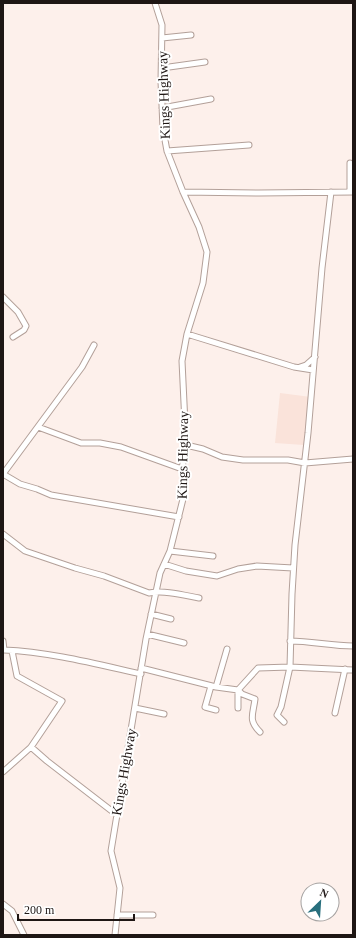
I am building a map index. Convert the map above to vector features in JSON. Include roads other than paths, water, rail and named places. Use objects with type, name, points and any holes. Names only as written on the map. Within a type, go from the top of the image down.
[{"type":"street","name":"Kings Highway","points":[[115,935],[120,888],[110,851],[151,614],[160,573],[170,551],[183,499],[184,480],[182,469],[186,444],[182,361],[187,334],[203,283],[207,252],[199,227],[167,151],[163,128],[162,108],[162,26],[155,3]]},
{"type":"street","points":[[162,38],[191,35]]},
{"type":"street","points":[[162,68],[205,62]]},
{"type":"street","points":[[162,108],[211,99]]},
{"type":"street","points":[[167,151],[249,145]]},
{"type":"street","points":[[183,192],[352,192],[350,163]]},
{"type":"street","points":[[284,722],[277,715],[282,707],[290,667],[293,568],[305,463],[322,268],[331,192]]},
{"type":"street","points":[[3,297],[18,312],[26,326],[24,330],[12,337]]},
{"type":"street","points":[[187,334],[266,359],[313,370]]},
{"type":"street","points":[[94,345],[82,367],[3,474],[20,484],[51,495],[179,517]]},
{"type":"street","points":[[300,368],[315,356]]},
{"type":"street","points":[[38,427],[82,443],[100,443],[121,447],[182,469]]},
{"type":"street","points":[[186,444],[222,457],[244,460],[288,460],[305,463],[353,459]]},
{"type":"street","points":[[3,534],[25,551],[104,576],[149,593],[156,592],[199,598]]},
{"type":"street","points":[[170,551],[213,556]]},
{"type":"street","points":[[164,564],[186,571],[217,576],[238,569],[257,566],[293,568]]},
{"type":"street","points":[[151,614],[171,619]]},
{"type":"street","points":[[147,634],[184,643]]},
{"type":"street","points":[[3,641],[4,650],[51,655],[238,690],[242,694],[255,699],[252,714],[254,726],[260,732]]},
{"type":"street","points":[[290,641],[353,646]]},
{"type":"street","points":[[216,710],[205,707],[227,649]]},
{"type":"street","points":[[3,772],[31,746],[62,701],[17,676],[12,651]]},
{"type":"street","points":[[238,708],[238,690],[258,668],[290,667],[353,670]]},
{"type":"street","points":[[335,712],[345,669]]},
{"type":"street","points":[[135,708],[164,714]]},
{"type":"street","points":[[31,746],[47,761],[117,815]]},
{"type":"street","points":[[3,904],[12,911],[24,935]]},
{"type":"street","points":[[117,915],[153,915]]}]
